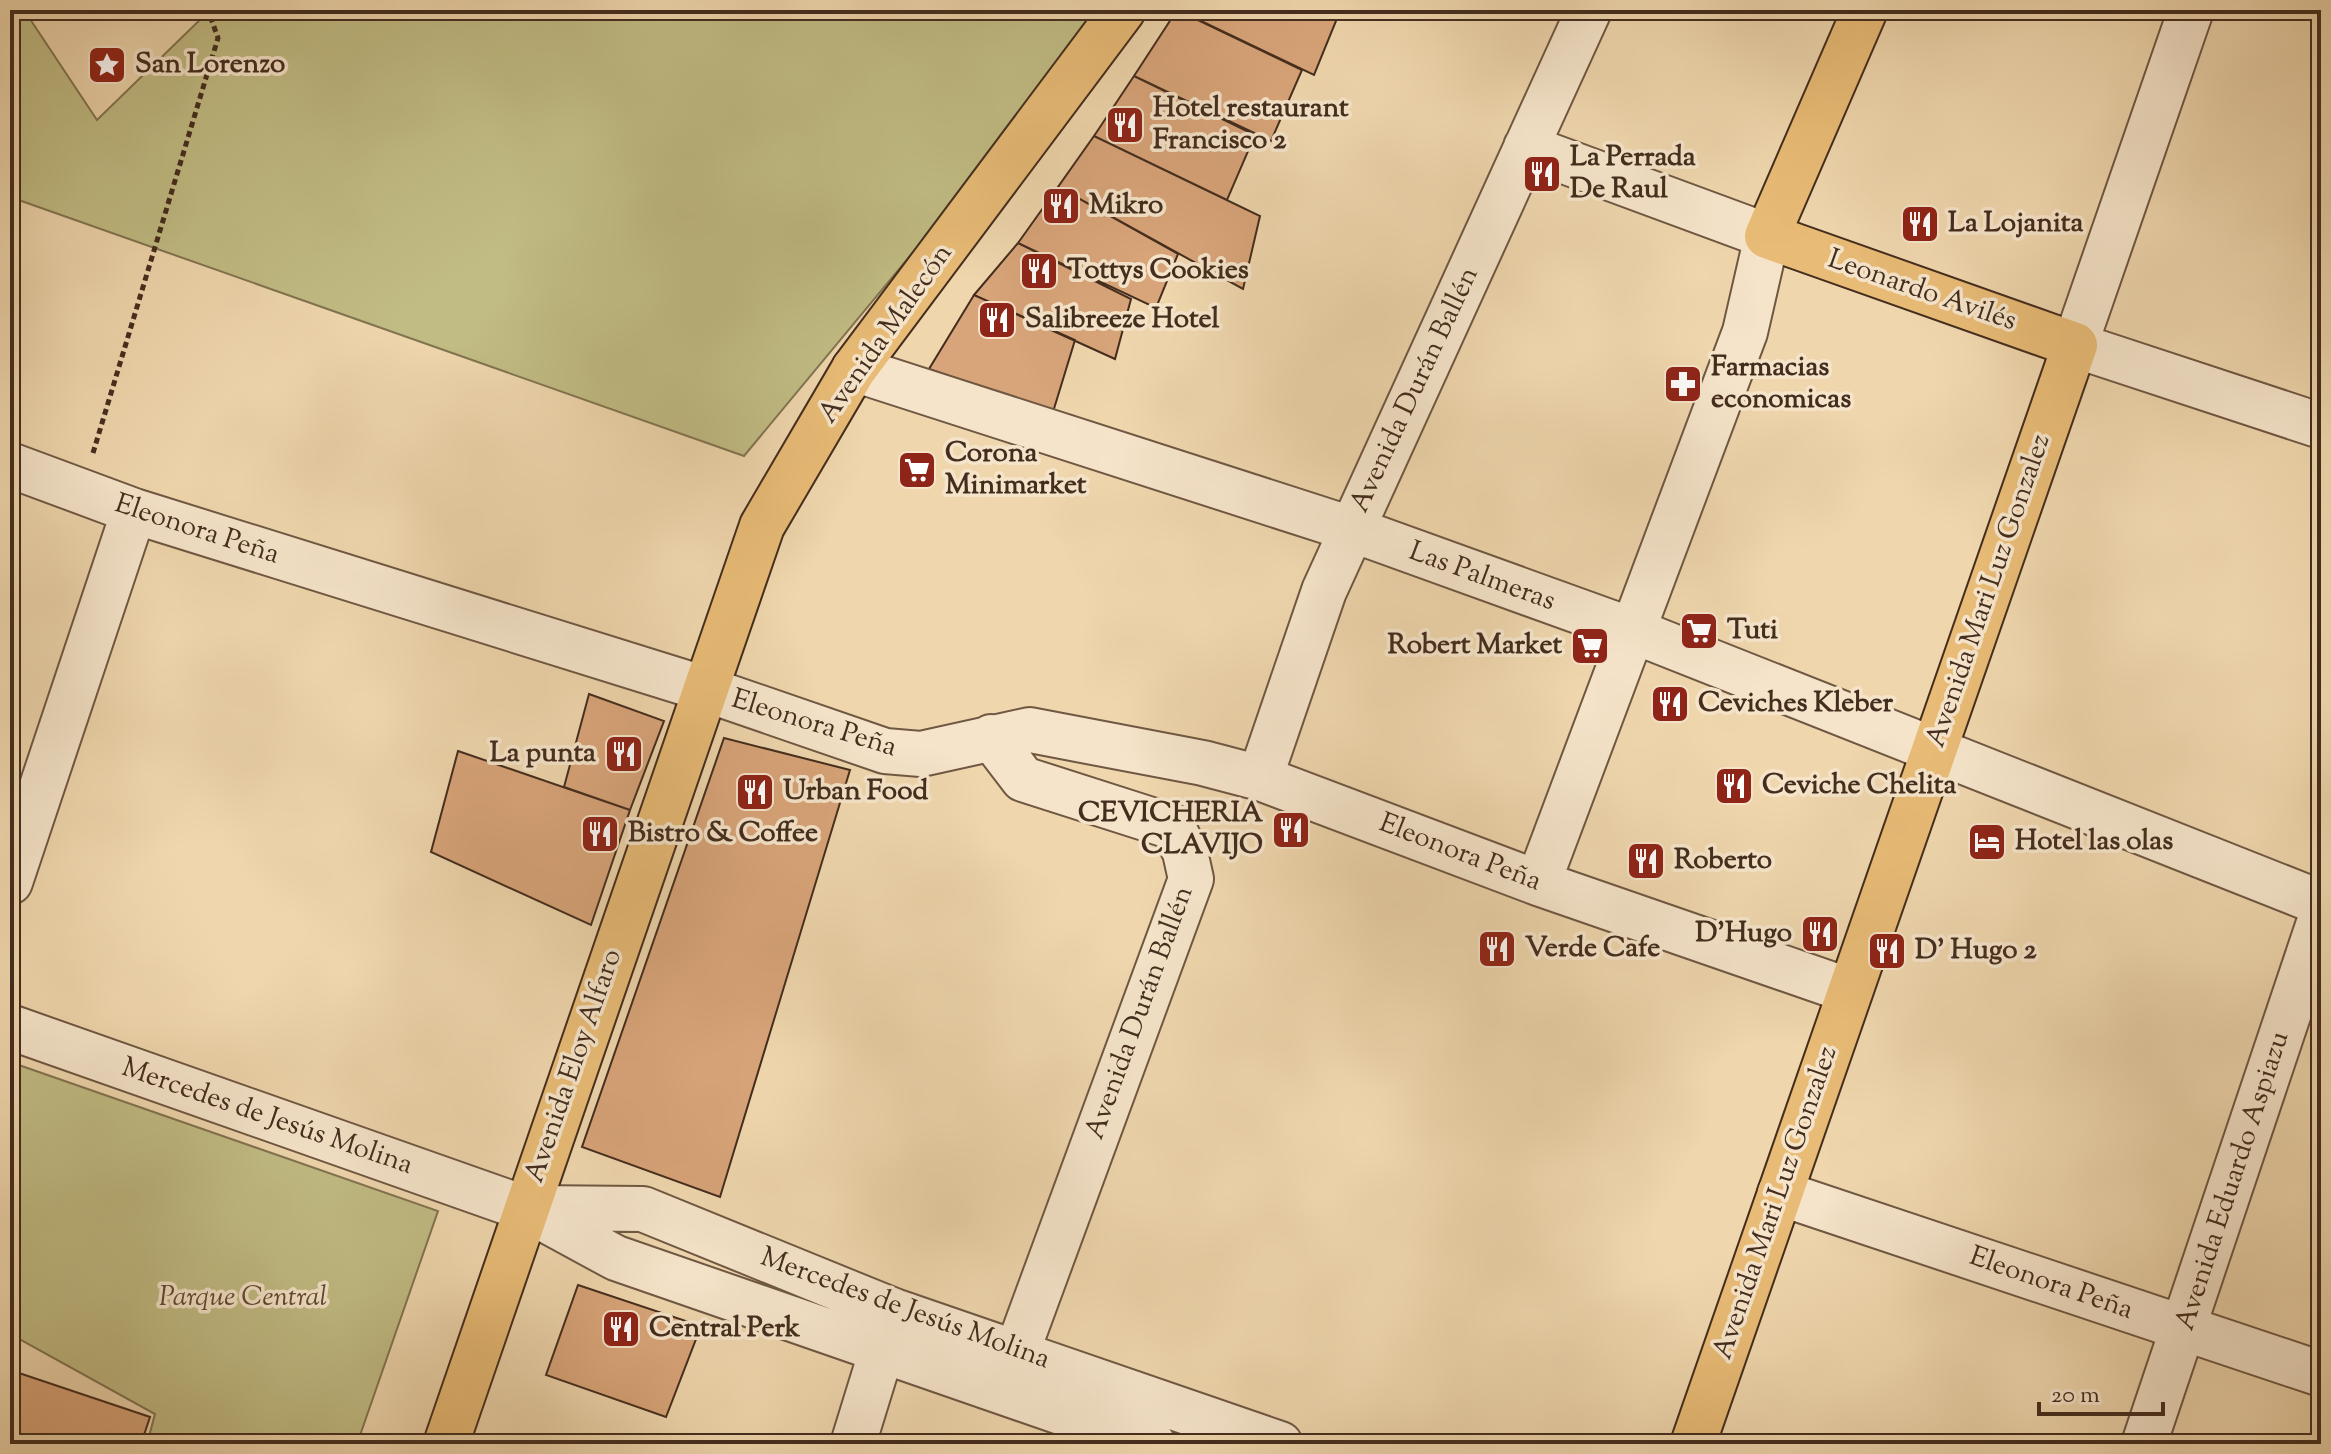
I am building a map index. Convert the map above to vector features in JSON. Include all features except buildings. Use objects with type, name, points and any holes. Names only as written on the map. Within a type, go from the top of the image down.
[{"type":"main road","name":"Avenida Malecón","points":[[705,689],[762,526],[854,369],[1123,10]]},
{"type":"main road","points":[[1767,236],[1865,10]]},
{"type":"main road","name":"Leonardo Avilés","points":[[1767,236],[2075,345]]},
{"type":"main road","name":"Avenida Mari Luz Gonzalez","points":[[1693,1444],[2075,345]]},
{"type":"main road","name":"Avenida Eloy Alfaro","points":[[446,1444],[524,1208],[705,689]]},
{"type":"street","name":"Avenida Durán Ballén","points":[[1260,778],[1324,591],[1589,10]]},
{"type":"street","name":"Avenida Mari Luz Gonzalez","points":[[2075,345],[2191,10]]},
{"type":"street","name":"Leonardo Avilés","points":[[1526,147],[1767,236]]},
{"type":"street","points":[[1538,883],[1745,332],[1767,236]]},
{"type":"street","name":"Leonardo Avilés","points":[[2075,345],[2321,426]]},
{"type":"street","name":"Las Palmeras","points":[[854,369],[1351,529],[1631,630],[2321,903]]},
{"type":"street","name":"Eleonora Peña","points":[[10,465],[134,511],[705,689],[885,751],[921,754],[1030,730],[1203,763],[1260,778],[1538,883],[1850,991]]},
{"type":"street","points":[[10,882],[134,511]]},
{"type":"street","name":"Avenida Durán Ballén","points":[[991,737],[1023,779],[1173,827],[1185,852],[1191,879],[1017,1352]]},
{"type":"street","name":"Avenida Eduardo Aspiazu","points":[[2144,1444],[2321,917]]},
{"type":"street","name":"Mercedes de Jesús Molina","points":[[10,1027],[524,1208],[643,1209],[888,1331],[1153,1444]]},
{"type":"street","name":"Eleonora Peña","points":[[1780,1193],[2321,1374]]},
{"type":"street","points":[[853,1444],[888,1331]]},
{"type":"street","name":"Mercedes de Jesús Molina","points":[[888,1331],[1017,1352],[1252,1439]]},
{"type":"path","points":[[81,492],[218,38],[208,10]]},
{"type":"green space","points":[[10,10],[24,10],[97,120],[210,10],[1114,10],[744,456],[10,197]]},
{"type":"green space","name":"Parque Central","points":[[13,1063],[438,1211],[357,1444],[147,1444],[155,1414],[10,1334],[10,1075]]},
{"type":"place","name":"San Lorenzo","points":[[107,65]]},
{"type":"place","name":"Hotel restaurant Francisco 2","points":[[1125,125]]},
{"type":"place","name":"La Perrada De Raul","points":[[1542,174]]},
{"type":"place","name":"Mikro","points":[[1061,206]]},
{"type":"place","name":"La Lojanita","points":[[1920,224]]},
{"type":"place","name":"Tottys Cookies","points":[[1039,271]]},
{"type":"place","name":"Salibreeze Hotel","points":[[997,320]]},
{"type":"place","name":"Farmacias economicas","points":[[1683,384]]},
{"type":"place","name":"Corona Minimarket","points":[[917,470]]},
{"type":"place","name":"Tuti","points":[[1699,631]]},
{"type":"place","name":"Robert Market","points":[[1590,646]]},
{"type":"place","name":"Ceviches Kleber","points":[[1670,704]]},
{"type":"place","name":"La punta","points":[[624,754]]},
{"type":"place","name":"Ceviche Chelita","points":[[1734,786]]},
{"type":"place","name":"Urban Food","points":[[755,792]]},
{"type":"place","name":"CEVICHERIA CLAVIJO","points":[[1291,830]]},
{"type":"place","name":"Bistro & Coffee","points":[[600,834]]},
{"type":"place","name":"Hotel las olas","points":[[1987,842]]},
{"type":"place","name":"Roberto","points":[[1646,861]]},
{"type":"place","name":"D'Hugo","points":[[1820,934]]},
{"type":"place","name":"Verde Cafe","points":[[1497,949]]},
{"type":"place","name":"D' Hugo 2","points":[[1887,951]]},
{"type":"place","name":"Central Perk","points":[[621,1329]]}]
